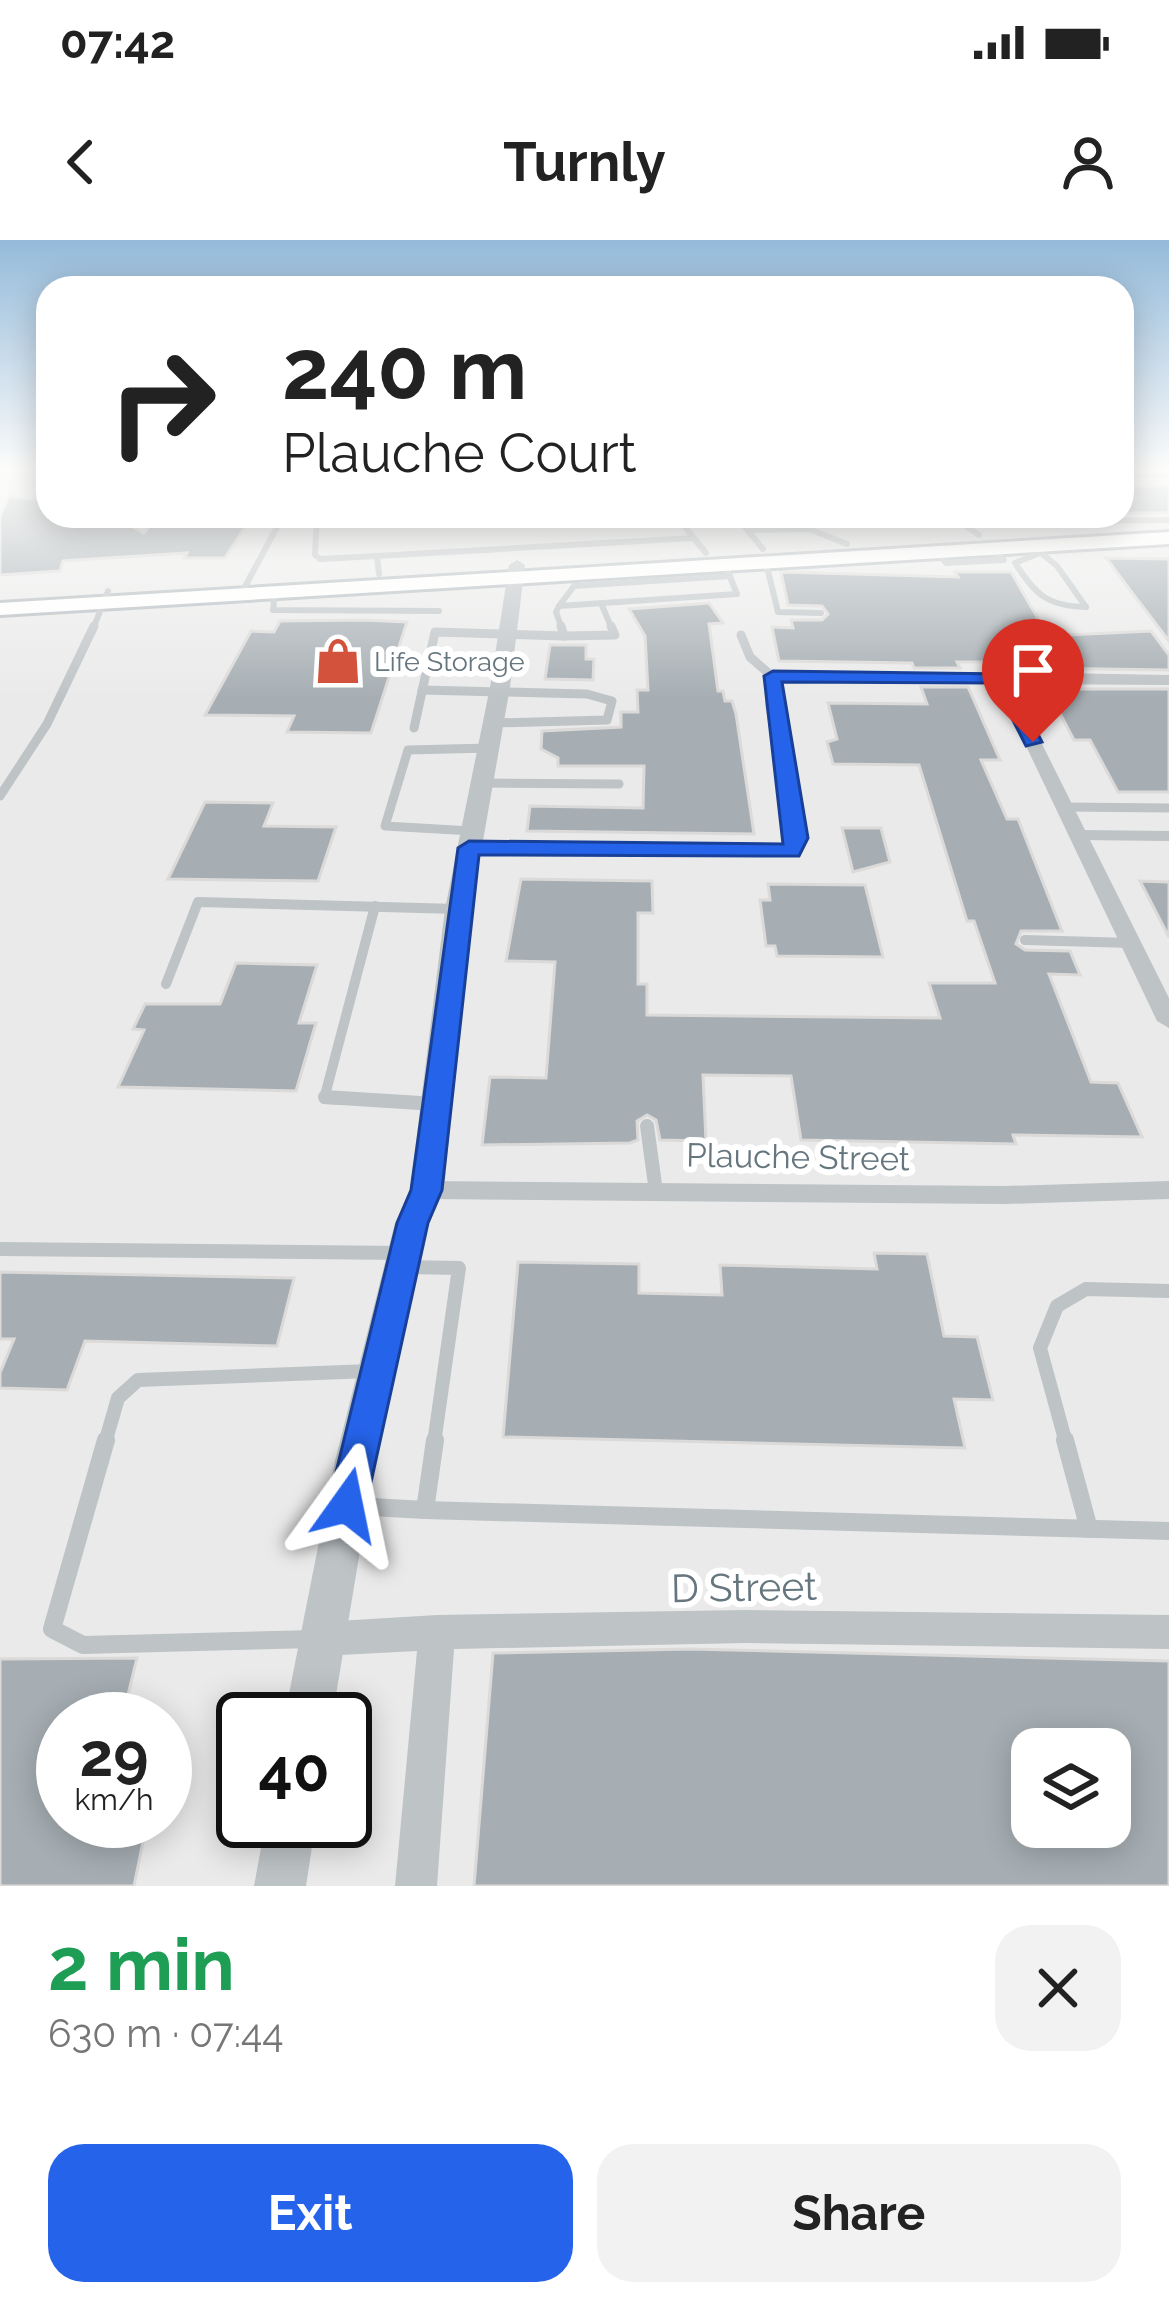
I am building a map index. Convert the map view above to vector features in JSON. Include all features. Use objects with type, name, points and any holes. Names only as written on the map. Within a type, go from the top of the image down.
[{"type":"main road","points":[[761,555],[833,546]]},
{"type":"main road","points":[[244,588],[275,592],[713,557],[954,546]]},
{"type":"main road","points":[[0,598],[244,588],[378,565],[516,571]]},
{"type":"main road","points":[[0,609],[106,596]]},
{"type":"street","points":[[312,1692],[377,1370],[427,1190],[458,909],[500,692],[516,571]]},
{"type":"street","points":[[471,839],[791,851],[797,838],[773,704],[773,676],[1169,680]]},
{"type":"street","points":[[1001,677],[1168,1016]]},
{"type":"street","name":"Plauche Street","points":[[427,1190],[1004,1196],[1169,1190]]},
{"type":"street","name":"D Street","points":[[321,1639],[437,1632],[896,1627],[1169,1632]]},
{"type":"street","points":[[416,1886],[437,1632]]},
{"type":"street","points":[[280,1886],[286,1848]]},
{"type":"lane","points":[[244,588],[267,546]]},
{"type":"lane","points":[[315,546],[320,559],[378,565],[713,557]]},
{"type":"lane","points":[[559,605],[737,594],[703,546]]},
{"type":"lane","points":[[756,546],[778,612],[821,613]]},
{"type":"lane","points":[[1016,546],[1015,563],[1038,600],[1058,607],[1086,607],[1057,566],[1033,546]]},
{"type":"lane","points":[[564,636],[559,605],[574,586],[713,557]]},
{"type":"lane","points":[[275,592],[273,610],[439,611]]},
{"type":"lane","points":[[0,796],[19,771],[106,596]]},
{"type":"lane","points":[[414,728],[435,632],[614,636],[602,603]]},
{"type":"lane","points":[[741,635],[750,657],[773,676]]},
{"type":"lane","points":[[422,690],[601,696],[612,701],[612,718],[488,751]]},
{"type":"lane","points":[[471,839],[385,826],[408,750],[488,751],[619,784]]},
{"type":"lane","points":[[1064,807],[1169,808]]},
{"type":"lane","points":[[1079,835],[1169,836]]},
{"type":"lane","points":[[166,984],[198,902],[458,909]]},
{"type":"lane","points":[[376,907],[324,1099],[436,1104]]},
{"type":"lane","points":[[1025,940],[1131,943]]},
{"type":"lane","points":[[647,1126],[656,1192]]},
{"type":"lane","points":[[0,1249],[404,1260],[459,1268],[425,1510]]},
{"type":"lane","points":[[1088,1529],[1040,1348],[1045,1319],[1067,1295],[1099,1287],[1169,1291]]},
{"type":"lane","points":[[321,1639],[83,1645],[52,1629],[118,1398],[138,1380],[377,1370]]},
{"type":"lane","points":[[347,1505],[1169,1531]]},
{"type":"shaded area","points":[[0,546],[1169,546],[1169,1886],[0,1886]]},
{"type":"building","points":[[0,546],[233,546],[225,558],[184,558],[187,553],[63,561],[60,571],[0,575]]},
{"type":"building","points":[[1106,558],[1169,559],[1169,641],[1133,594]]},
{"type":"building","points":[[781,572],[958,577],[955,572],[1011,572],[1044,629],[1064,630],[1067,635],[1151,631],[1169,655],[1169,670],[1036,668],[1032,662],[957,662],[960,668],[914,668],[912,663],[779,661],[772,627],[793,628],[791,620],[822,620],[828,614],[822,606],[788,605]]},
{"type":"building","points":[[709,603],[723,623],[709,624],[718,691],[723,691],[725,701],[732,701],[736,714],[754,834],[527,831],[530,806],[643,808],[644,766],[558,766],[558,758],[541,749],[542,731],[621,727],[621,712],[638,712],[637,690],[648,690],[645,636],[629,609]]},
{"type":"building","points":[[280,621],[407,622],[371,733],[287,732],[294,716],[205,715],[251,631],[274,632]]},
{"type":"building","points":[[550,645],[586,645],[586,659],[594,659],[593,680],[545,679]]},
{"type":"building","points":[[921,687],[968,687],[1000,760],[981,760],[1007,819],[1018,819],[1062,931],[1021,931],[1016,944],[1025,950],[1070,951],[1080,975],[1049,974],[1091,1082],[1118,1083],[1142,1137],[1013,1135],[1016,1144],[801,1140],[791,1076],[703,1075],[706,1141],[660,1140],[656,1120],[647,1115],[637,1121],[638,1140],[630,1143],[482,1145],[490,1077],[546,1078],[555,962],[506,961],[521,879],[652,881],[653,913],[638,913],[638,984],[647,984],[647,1015],[940,1018],[929,983],[995,983],[974,921],[967,921],[919,765],[833,764],[827,742],[837,739],[828,703],[927,704]]},
{"type":"building","points":[[1047,689],[1169,689],[1169,792],[1118,792],[1090,740],[1074,740]]},
{"type":"building","points":[[205,802],[273,803],[264,826],[336,827],[318,881],[168,879]]},
{"type":"building","points":[[842,828],[881,828],[890,862],[853,872]]},
{"type":"building","points":[[1140,881],[1169,882],[1169,937]]},
{"type":"building","points":[[768,884],[865,885],[883,957],[777,956],[775,946],[766,946],[760,900],[770,900]]},
{"type":"building","points":[[236,963],[317,965],[299,1023],[316,1023],[296,1091],[118,1087],[144,1030],[133,1029],[145,1004],[220,1004]]},
{"type":"building","points":[[874,1253],[927,1254],[944,1336],[977,1337],[993,1400],[954,1399],[965,1448],[503,1437],[518,1262],[639,1264],[639,1293],[722,1295],[720,1265],[877,1269]]},
{"type":"building","points":[[0,1272],[294,1278],[277,1346],[85,1341],[67,1390],[0,1388],[0,1373],[14,1339],[0,1339]]},
{"type":"building","points":[[690,1649],[1169,1661],[1169,1886],[474,1886],[493,1653]]},
{"type":"building","points":[[137,1658],[129,1692],[36,1692],[36,1848],[142,1848],[134,1886],[0,1886],[0,1659]]},
{"type":"place","name":"Life Storage","points":[[338,661]]},
{"type":"route","points":[[347,1505],[412,1223],[427,1190],[469,848],[791,851],[797,838],[773,704],[773,676],[1001,677],[1033,742]]}]
